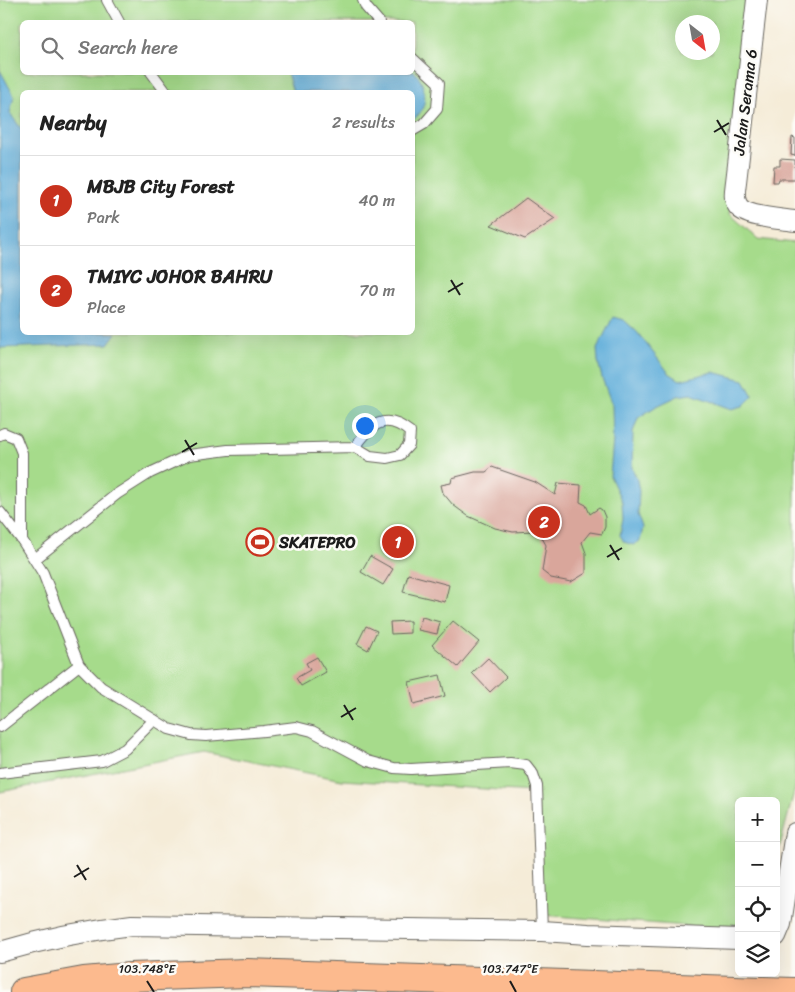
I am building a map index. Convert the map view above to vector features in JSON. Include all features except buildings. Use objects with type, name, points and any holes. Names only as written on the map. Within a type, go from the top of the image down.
[{"type":"highway","points":[[24,992],[84,981],[130,977],[247,974],[794,992]]},
{"type":"street","name":"Jalan Serama 6","points":[[757,0],[734,194],[737,205],[741,209],[755,215],[795,221]]},
{"type":"street","points":[[778,932],[795,833]]},
{"type":"street","points":[[0,952],[41,940],[91,930],[132,925],[542,931],[735,939]]},
{"type":"lane","points":[[107,0],[118,20]]},
{"type":"lane","points":[[362,0],[366,8],[377,20]]},
{"type":"lane","points":[[415,61],[439,83],[437,108],[424,124],[415,129]]},
{"type":"lane","points":[[153,75],[164,90]]},
{"type":"lane","points":[[35,559],[117,494],[150,473],[189,455],[228,450],[355,447],[370,456],[387,458],[400,455],[408,445],[410,432],[400,424],[382,421],[368,430],[355,447]]},
{"type":"lane","points":[[0,435],[4,433],[16,438],[22,453],[22,540]]},
{"type":"lane","points":[[0,512],[22,540],[43,573],[79,665],[101,687],[169,729],[199,735],[296,727],[312,731],[368,761],[394,768],[411,769],[510,763],[526,765],[533,774],[536,786],[542,931]]},
{"type":"lane","points":[[0,727],[79,665]]},
{"type":"lane","points":[[0,773],[102,761],[125,749],[154,720]]},
{"type":"green space","points":[[0,0],[746,0],[730,214],[758,239],[795,243],[795,788],[780,846],[780,797],[735,797],[735,930],[542,915],[533,792],[342,780],[204,752],[0,792]]},
{"type":"water","points":[[0,70],[14,96],[10,113],[20,127],[20,335],[115,335],[108,344],[0,348]]},
{"type":"water","points":[[415,72],[424,89],[425,96],[422,109],[415,118],[415,90],[292,90],[288,75],[415,75]]},
{"type":"water","points":[[613,317],[624,320],[637,332],[669,373],[680,380],[713,372],[744,380],[753,396],[743,406],[732,409],[691,394],[678,396],[638,418],[633,432],[632,468],[637,480],[639,491],[638,514],[643,528],[640,541],[633,545],[624,542],[620,535],[623,519],[622,502],[610,476],[613,440],[612,405],[598,362],[597,349]]},
{"type":"place","name":"TMIYC JOHOR BAHRU","points":[[544,522]]},
{"type":"place","name":"SKATEPRO","points":[[260,542]]},
{"type":"place","name":"MBJB City Forest","points":[[398,542]]}]
